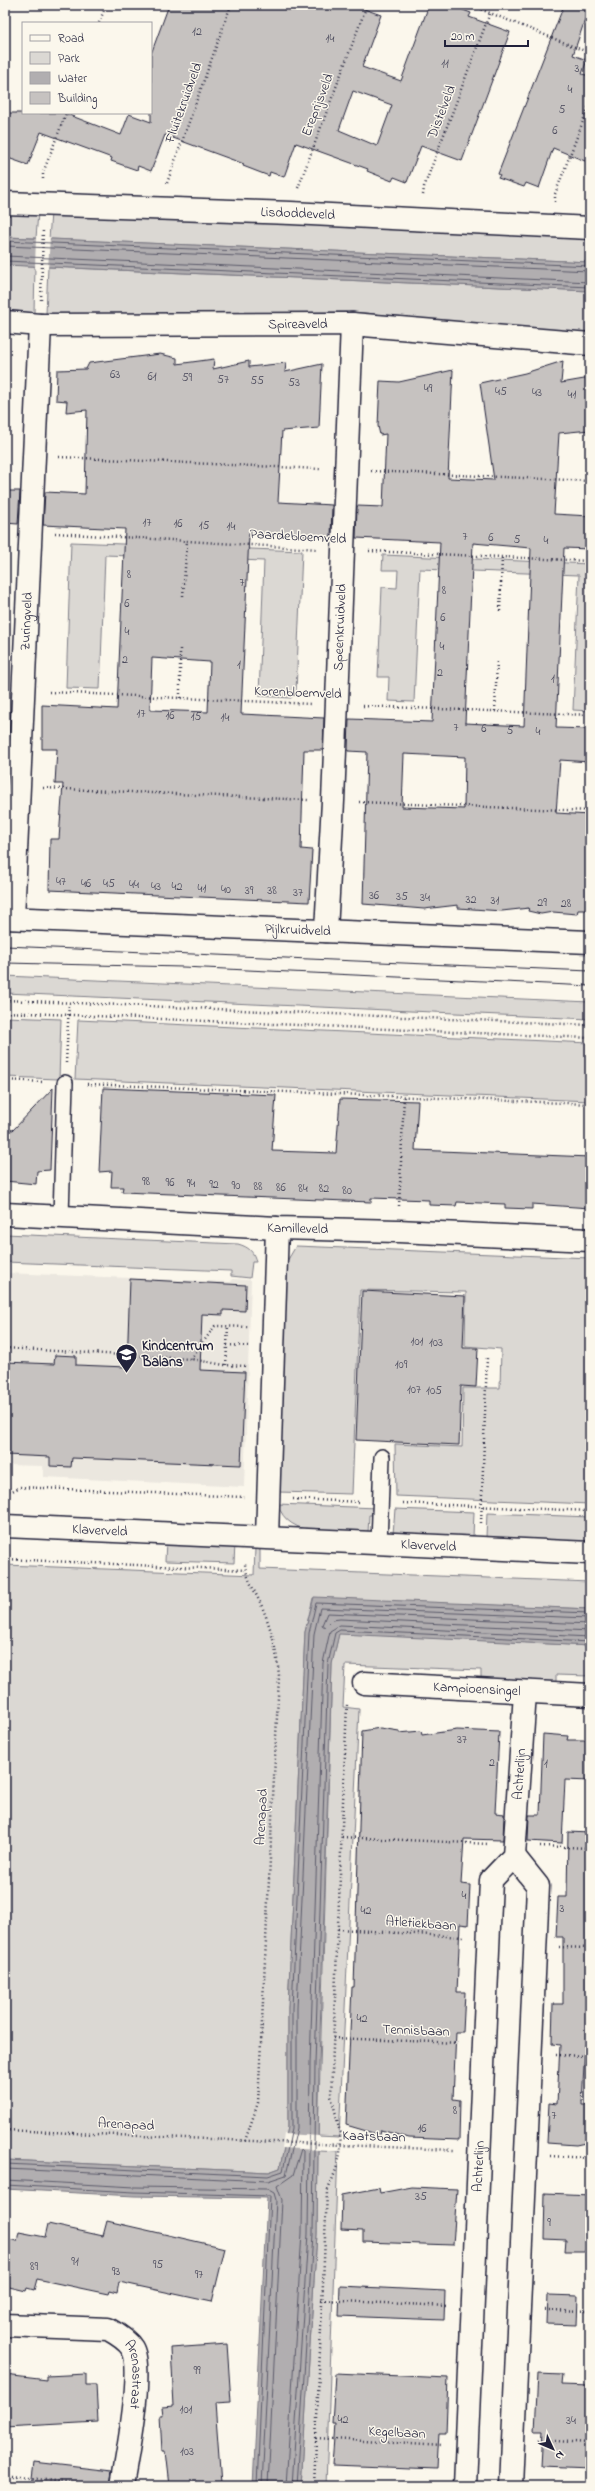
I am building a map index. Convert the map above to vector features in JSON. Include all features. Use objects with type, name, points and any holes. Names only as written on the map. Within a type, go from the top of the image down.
[{"type":"street","name":"Lisdoddeveld","points":[[5,203],[44,213],[163,210],[291,213],[590,228]]},
{"type":"street","name":"Spireaveld","points":[[5,322],[40,325],[352,324],[590,344]]},
{"type":"street","name":"Speenkruidveld","points":[[326,931],[334,801],[336,705],[352,324]]},
{"type":"street","name":"Zuringveld","points":[[9,918],[18,786],[40,325]]},
{"type":"street","name":"Pijlkruidveld","points":[[9,918],[590,942]]},
{"type":"street","name":"Kamilleveld","points":[[5,1214],[277,1228],[398,1231],[590,1240]]},
{"type":"street","points":[[257,1536],[268,1498],[277,1228]]},
{"type":"street","name":"Klaverveld","points":[[5,1526],[257,1536],[379,1544],[590,1553]]},
{"type":"street","name":"Kampioensingel","points":[[364,1683],[525,1693],[590,1695]]},
{"type":"street","name":"Achterlijn","points":[[465,2486],[491,1880],[515,1850],[525,1693]]},
{"type":"street","points":[[510,2486],[538,1886],[515,1850]]},
{"type":"street","name":"Arenastraat","points":[[5,2325],[108,2329],[122,2337],[132,2348],[137,2364],[122,2486]]},
{"type":"lane","points":[[61,1216],[65,1083]]},
{"type":"lane","points":[[379,1544],[382,1457]]},
{"type":"path","points":[[99,22],[106,5]]},
{"type":"path","name":"Fluitekruidveld","points":[[163,210],[167,179],[231,5]]},
{"type":"path","name":"Ereprijsveld","points":[[291,213],[299,184],[367,5]]},
{"type":"path","points":[[470,5],[590,53]]},
{"type":"path","name":"Distelveld","points":[[421,219],[424,187],[490,13]]},
{"type":"path","points":[[556,226],[555,194],[590,103]]},
{"type":"path","points":[[41,299],[44,213],[43,173],[66,114]]},
{"type":"path","points":[[34,456],[590,481]]},
{"type":"path","name":"Paardebloemveld","points":[[31,532],[342,550],[590,561]]},
{"type":"path","points":[[183,596],[187,540]]},
{"type":"path","points":[[500,611],[502,557]]},
{"type":"path","points":[[180,648],[180,698]]},
{"type":"path","points":[[495,712],[497,660]]},
{"type":"path","name":"Korenbloemveld","points":[[23,690],[590,715]]},
{"type":"path","points":[[18,786],[590,811]]},
{"type":"path","points":[[5,1000],[590,1025]]},
{"type":"path","points":[[65,1083],[69,1003]]},
{"type":"path","points":[[5,1012],[590,1038]]},
{"type":"path","points":[[5,1080],[590,1104]]},
{"type":"path","points":[[398,1231],[404,1096]]},
{"type":"path","points":[[191,1359],[215,1326],[245,1327]]},
{"type":"path","points":[[226,1365],[228,1326]]},
{"type":"path","points":[[227,1345],[245,1346]]},
{"type":"path","points":[[5,1348],[191,1359],[226,1365],[249,1366]]},
{"type":"path","points":[[480,1548],[486,1357]]},
{"type":"path","points":[[5,1491],[12,1491],[20,1487],[481,1506],[590,1512]]},
{"type":"path","name":"Arenapad","points":[[245,2141],[258,2103],[279,1676],[276,1650],[263,1609],[245,1570],[257,1536]]},
{"type":"path","points":[[5,1559],[245,1570]]},
{"type":"path","points":[[314,2486],[321,2300],[327,2192],[339,2164],[341,2133],[331,2096],[347,1704],[364,1705],[364,1683]]},
{"type":"path","points":[[342,1837],[515,1850],[590,1848]]},
{"type":"path","name":"Atletiekbaan","points":[[338,1929],[488,1938]]},
{"type":"path","name":"Tennisbaan","points":[[333,2038],[484,2044]]},
{"type":"path","points":[[529,2054],[590,2056]]},
{"type":"path","name":"Arenapad","points":[[5,2130],[264,2142]]},
{"type":"path","name":"Kaatsbaan","points":[[264,2142],[459,2150],[480,2137]]},
{"type":"path","points":[[524,2164],[545,2156],[590,2158]]},
{"type":"path","points":[[321,2300],[472,2306]]},
{"type":"path","points":[[518,2308],[590,2311]]},
{"type":"path","name":"Kegelbaan","points":[[316,2438],[466,2447]]},
{"type":"path","points":[[513,2439],[590,2443]]},
{"type":"path","points":[[5,2475],[95,2486]]},
{"type":"shaded area","name":"Kindcentrum Balans","points":[[5,1273],[231,1282],[232,1279],[251,1280],[244,1487],[44,1477],[43,1466],[5,1465]]},
{"type":"green space","points":[[5,212],[38,213],[36,238],[5,237]]},
{"type":"green space","points":[[51,213],[590,236],[590,262],[49,239]]},
{"type":"green space","points":[[5,265],[35,266],[34,313],[5,310]]},
{"type":"green space","points":[[48,267],[590,291],[590,334],[352,312],[46,314]]},
{"type":"green space","points":[[71,542],[302,551],[296,692],[291,698],[259,696],[264,561],[105,555],[100,689],[66,688]]},
{"type":"green space","points":[[383,555],[590,564],[590,711],[573,710],[579,575],[420,569],[414,702],[388,701],[389,677],[378,677],[382,587],[397,588],[398,570],[382,570]]},
{"type":"green space","points":[[5,976],[590,1002],[590,1019],[5,993]]},
{"type":"green space","points":[[5,1017],[61,1019],[59,1079],[5,1077]]},
{"type":"green space","points":[[78,1020],[590,1043],[590,1101],[75,1079]]},
{"type":"green space","points":[[5,1234],[238,1244],[250,1250],[254,1255],[256,1262],[252,1262],[250,1278],[231,1276],[231,1271],[5,1262]]},
{"type":"green space","points":[[296,1246],[590,1258],[590,1504],[396,1496],[395,1444],[462,1447],[463,1388],[500,1388],[501,1349],[465,1346],[466,1292],[360,1290],[352,1494],[278,1492],[286,1263]]},
{"type":"green space","points":[[278,1504],[377,1508],[377,1515],[369,1515],[368,1533],[316,1531],[303,1528],[292,1523],[283,1516]]},
{"type":"green space","points":[[395,1509],[474,1512],[473,1537],[393,1534]]},
{"type":"green space","points":[[487,1513],[590,1517],[590,1542],[486,1537]]},
{"type":"green space","points":[[166,1541],[235,1544],[234,1563],[165,1561]]},
{"type":"green space","points":[[255,1548],[260,1550],[260,1569],[590,1582],[590,1609],[313,1598],[305,1632],[288,2008],[288,2127],[280,2168],[269,2172],[5,2160],[5,1565],[254,1575]]},
{"type":"green space","points":[[339,1633],[590,1646],[590,1676],[556,1675],[556,1682],[481,1678],[481,1670],[345,1665],[343,1707],[359,1709],[339,2137],[318,2136],[332,1664]]},
{"type":"green space","points":[[318,2150],[338,2151],[326,2486],[301,2486],[317,2234]]},
{"type":"water","points":[[5,237],[590,262],[590,291],[5,265]]},
{"type":"water","points":[[314,1597],[590,1609],[590,1646],[339,1634],[332,1664],[319,2064],[317,2234],[301,2486],[253,2486],[267,2198],[134,2196],[5,2189],[5,2160],[269,2172],[280,2168],[288,2127],[288,2008],[305,1632]]},
{"type":"pier","points":[[36,236],[50,237],[48,269],[35,268]]},
{"type":"pier","points":[[284,2134],[320,2136],[320,2150],[282,2148]]},
{"type":"building","points":[[169,5],[353,5],[381,15],[362,67],[401,81],[429,5],[450,5],[471,13],[469,17],[510,32],[462,161],[421,146],[407,182],[394,177],[392,181],[367,171],[368,169],[296,143],[284,177],[270,172],[269,176],[243,166],[244,164],[165,135],[151,171],[138,166],[137,170],[111,161],[112,158],[41,132],[28,165],[5,157],[5,113],[67,114],[121,135],[129,114],[151,122],[152,51]],"holes":[[[353,91],[392,105],[377,146],[339,130]]]},
{"type":"building","points":[[564,5],[590,5],[573,55],[587,60],[582,74],[590,76],[590,163],[553,148],[539,188],[526,183],[524,187],[498,178],[500,175],[498,174]]},
{"type":"building","points":[[160,354],[177,358],[177,364],[214,359],[213,369],[249,361],[249,367],[286,363],[285,372],[322,364],[319,428],[282,431],[278,502],[332,505],[331,537],[249,534],[241,714],[324,718],[323,750],[304,750],[301,849],[312,850],[309,902],[49,890],[50,839],[59,839],[63,784],[55,784],[57,749],[42,749],[42,705],[117,709],[125,529],[43,525],[45,492],[85,494],[87,410],[66,412],[67,401],[56,400],[57,370],[86,369],[89,363]],"holes":[[[152,658],[210,662],[208,712],[150,710]]]},
{"type":"building","points":[[563,361],[561,383],[590,378],[590,430],[559,433],[554,514],[590,516],[590,549],[564,548],[556,728],[590,729],[590,762],[560,760],[556,813],[590,815],[590,910],[578,910],[577,914],[553,912],[541,914],[528,911],[529,908],[502,911],[458,908],[458,905],[424,909],[363,904],[367,752],[348,751],[349,719],[432,722],[440,542],[356,538],[357,506],[383,507],[386,434],[380,435],[378,426],[380,381],[399,382],[453,370],[448,478],[494,480],[480,383],[525,373]],"holes":[[[473,543],[531,548],[524,726],[465,723]],[[404,754],[465,757],[464,809],[402,807]]]},
{"type":"building","points":[[5,491],[20,491],[18,524],[5,523]]},
{"type":"building","points":[[53,1088],[50,1170],[37,1171],[36,1184],[5,1181],[5,1129],[13,1130]]},
{"type":"building","points":[[103,1088],[276,1095],[272,1151],[336,1153],[340,1099],[418,1101],[415,1150],[590,1157],[590,1208],[532,1204],[532,1209],[505,1208],[505,1204],[457,1202],[456,1206],[429,1205],[429,1200],[371,1198],[371,1202],[122,1192],[123,1187],[111,1187],[112,1171],[99,1172]]},
{"type":"building","name":"Kindcentrum Balans","points":[[130,1279],[246,1285],[245,1311],[223,1310],[223,1315],[202,1314],[200,1370],[245,1372],[241,1465],[72,1458],[71,1467],[50,1466],[50,1457],[5,1455],[5,1362],[54,1364],[55,1355],[76,1356],[76,1365],[127,1367]]},
{"type":"building","points":[[362,1291],[465,1296],[463,1348],[478,1348],[476,1387],[461,1386],[459,1445],[356,1440]]},
{"type":"building","points":[[380,1728],[399,1731],[399,1733],[421,1731],[422,1735],[457,1730],[499,1732],[495,1813],[504,1814],[503,1840],[464,1839],[461,1884],[470,1885],[468,1925],[460,1924],[457,1992],[465,1992],[463,2032],[456,2032],[453,2099],[460,2100],[459,2140],[409,2138],[381,2130],[380,2135],[346,2125],[352,1987],[354,1987],[362,1731]]},
{"type":"building","points":[[543,1734],[568,1736],[567,1740],[590,1740],[590,1781],[565,1780],[562,1843],[528,1841],[529,1815],[540,1815]]},
{"type":"building","points":[[568,1832],[590,1833],[590,2044],[585,2045],[582,2105],[590,2105],[590,2142],[576,2145],[547,2143],[549,2103],[557,2104],[560,2045],[552,2044],[553,2004],[563,2004],[563,1937],[556,1937],[558,1897],[567,1897]]},
{"type":"building","points":[[412,2187],[457,2189],[453,2245],[363,2242],[363,2231],[341,2230],[342,2195],[379,2188],[380,2193]]},
{"type":"building","points":[[545,2193],[590,2195],[590,2251],[565,2251],[566,2240],[544,2239]]},
{"type":"building","points":[[107,2221],[225,2248],[212,2302],[119,2282],[117,2293],[109,2291],[108,2294],[37,2279],[34,2290],[27,2288],[26,2291],[5,2286],[5,2238],[17,2241],[19,2232],[45,2237],[48,2224],[103,2236]]},
{"type":"building","points":[[340,2286],[445,2291],[444,2320],[339,2316]]},
{"type":"building","points":[[548,2295],[578,2296],[577,2325],[547,2324]]},
{"type":"building","points":[[227,2344],[231,2402],[215,2403],[221,2483],[206,2486],[169,2486],[165,2451],[162,2451],[160,2415],[163,2415],[162,2407],[174,2406],[171,2348]]},
{"type":"building","points":[[335,2373],[448,2378],[446,2433],[439,2433],[437,2469],[332,2465],[335,2424],[332,2424]]},
{"type":"building","points":[[86,2374],[86,2385],[96,2385],[98,2422],[5,2427],[5,2375],[47,2380],[47,2376]]},
{"type":"building","points":[[538,2374],[562,2375],[561,2385],[590,2386],[590,2468],[541,2466],[543,2430],[535,2430]]},
{"type":"building","points":[[34,2462],[112,2471],[110,2486],[31,2486]]},
{"type":"tram line","points":[[5,946],[590,971]]},
{"type":"tram line","points":[[5,963],[183,967],[590,986]]},
{"type":"place","name":"Kindcentrum Balans","points":[[126,1374]]}]
